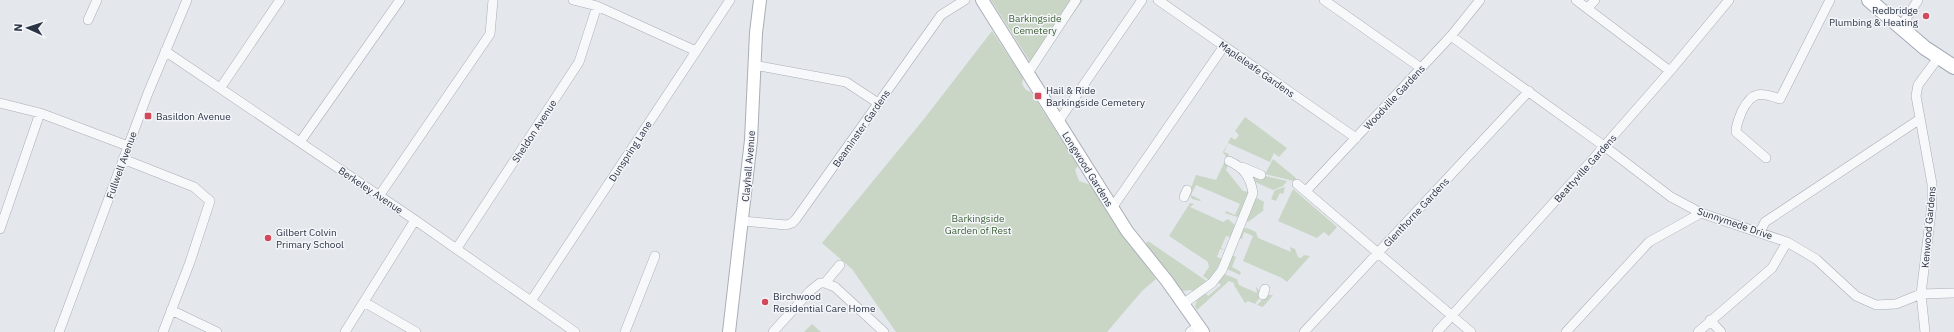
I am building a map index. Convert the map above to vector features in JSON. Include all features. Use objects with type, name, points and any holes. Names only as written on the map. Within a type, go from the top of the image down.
[{"type":"main road","points":[[1869,0],[1900,28],[1938,58],[1954,67]]},
{"type":"street","points":[[88,20],[97,0]]},
{"type":"street","name":"Fullwell Avenue","points":[[59,332],[128,146],[188,0]]},
{"type":"street","points":[[221,87],[280,0]]},
{"type":"street","points":[[300,142],[400,0]]},
{"type":"street","points":[[379,196],[490,34],[493,0]]},
{"type":"street","points":[[573,0],[597,6],[696,51]]},
{"type":"street","name":"Dunspring Lane","points":[[531,301],[730,0]]},
{"type":"street","name":"Clayhall Avenue","points":[[729,332],[743,221],[751,140],[754,65],[760,0]]},
{"type":"street","name":"Beaminster Gardens","points":[[743,221],[786,225],[792,223],[940,15],[965,0]]},
{"type":"street","name":"Longwood Gardens","points":[[982,0],[1112,208],[1127,231],[1183,304],[1197,330]]},
{"type":"street","points":[[1028,73],[1076,0]]},
{"type":"street","points":[[1058,122],[1142,0]]},
{"type":"street","name":"Mapleleafe Gardens","points":[[1158,0],[1356,138]]},
{"type":"street","points":[[1324,0],[1421,68]]},
{"type":"street","name":"Woodville Gardens","points":[[1306,191],[1452,36],[1480,0]]},
{"type":"street","points":[[1576,0],[1670,71]]},
{"type":"street","points":[[1588,8],[1594,0]]},
{"type":"street","name":"Beattyville Gardens","points":[[1437,332],[1670,71],[1729,0]]},
{"type":"street","points":[[1766,158],[1736,132],[1736,124],[1748,100],[1755,95],[1766,94],[1780,99],[1830,0]]},
{"type":"street","points":[[1900,28],[1918,0]]},
{"type":"street","name":"Sheldon Avenue","points":[[456,248],[579,62],[597,6]]},
{"type":"street","name":"Sunnymede Drive","points":[[1452,36],[1604,146],[1671,198],[1701,213],[1787,242],[1816,259],[1856,296],[1876,305],[1896,304],[1921,294],[1954,292]]},
{"type":"street","points":[[1112,208],[1224,46]]},
{"type":"street","name":"Berkeley Avenue","points":[[166,51],[456,248],[575,332]]},
{"type":"street","name":"Kenwood Gardens","points":[[1925,332],[1921,294],[1932,204],[1932,184],[1916,96],[1918,85],[1938,58]]},
{"type":"street","points":[[754,65],[846,82],[878,103]]},
{"type":"street","name":"Glenthorne Gardens","points":[[1304,332],[1528,91]]},
{"type":"street","points":[[0,103],[40,113],[128,146]]},
{"type":"street","points":[[0,229],[40,113]]},
{"type":"street","points":[[1760,232],[1765,222],[1920,119]]},
{"type":"street","points":[[123,159],[194,187],[210,201],[190,262],[163,332]]},
{"type":"street","points":[[1229,161],[1261,175]]},
{"type":"street","points":[[1183,304],[1212,283],[1218,274],[1253,193],[1251,182],[1246,172],[1238,166]]},
{"type":"street","points":[[1298,184],[1471,332]]},
{"type":"street","points":[[1566,332],[1649,242],[1701,213]]},
{"type":"street","points":[[345,332],[415,220]]},
{"type":"street","points":[[1698,332],[1710,320],[1772,268],[1787,242]]},
{"type":"street","points":[[625,332],[655,256]]},
{"type":"street","points":[[825,283],[840,265]]},
{"type":"street","points":[[774,332],[810,291],[820,283],[825,283],[835,287],[884,332]]},
{"type":"street","points":[[364,302],[416,332]]},
{"type":"street","points":[[171,310],[217,332]]},
{"type":"street","points":[[1710,320],[1721,332]]},
{"type":"green space","name":"Barkingside Cemetery","points":[[991,0],[1083,0],[1034,68]]},
{"type":"green space","name":"Barkingside Garden of Rest","points":[[992,31],[1023,78],[1022,84],[1026,90],[1031,92],[1078,166],[1075,170],[1079,181],[1091,185],[1156,279],[1142,291],[1107,332],[896,332],[852,269],[822,243],[924,119]]},
{"type":"green space","points":[[1245,117],[1287,148],[1279,157],[1274,153],[1270,162],[1228,143],[1224,152],[1229,154],[1227,158],[1223,152],[1231,137],[1235,140],[1239,135],[1235,131]]},
{"type":"green space","points":[[1273,159],[1296,178],[1294,181],[1265,174]]},
{"type":"green space","points":[[1224,163],[1228,165],[1226,170],[1243,191],[1249,192],[1239,216],[1237,217],[1225,213],[1226,211],[1235,215],[1240,204],[1196,185],[1191,195],[1201,200],[1192,199],[1189,193],[1196,175],[1216,180]]},
{"type":"green space","points":[[1252,173],[1287,181],[1283,186],[1273,190],[1255,182]]},
{"type":"green space","points":[[1285,187],[1283,194],[1280,193],[1276,201],[1271,199],[1275,190]]},
{"type":"green space","points":[[1293,189],[1337,227],[1329,236],[1324,232],[1317,238],[1278,221]]},
{"type":"green space","points":[[1257,198],[1264,202],[1264,210],[1248,222],[1246,220],[1255,199]]},
{"type":"green space","points":[[1190,203],[1194,204],[1190,207],[1223,222],[1228,219],[1235,225],[1231,237],[1226,236],[1221,248],[1225,250],[1220,249],[1217,257],[1222,259],[1210,281],[1203,276],[1209,267],[1208,262],[1169,236]]},
{"type":"green space","points":[[1247,228],[1256,232],[1258,238],[1291,252],[1290,247],[1295,249],[1298,257],[1301,258],[1304,255],[1310,256],[1287,282],[1282,278],[1243,261],[1253,236],[1244,232],[1242,239],[1237,237],[1242,229]]},
{"type":"green space","points":[[1148,241],[1208,282],[1194,293],[1191,290],[1182,291],[1146,244]]},
{"type":"green space","points":[[1230,254],[1236,257],[1232,267],[1241,272],[1240,275],[1227,269]]},
{"type":"green space","points":[[1224,274],[1237,279],[1239,285],[1257,293],[1256,287],[1261,296],[1255,304],[1248,301],[1245,303],[1234,283],[1229,281],[1197,310],[1195,306],[1198,297],[1205,292],[1208,296],[1221,285],[1217,281]]},
{"type":"green space","points":[[1267,295],[1273,295],[1263,307],[1257,305]]},
{"type":"green space","points":[[812,324],[821,332],[804,332]]},
{"type":"place","name":"Redbridge Plumbing & Heating","points":[[1926,16]]},
{"type":"place","name":"Hail & Ride Barkingside Cemetery","points":[[1038,96]]},
{"type":"place","name":"Basildon Avenue","points":[[148,116]]},
{"type":"place","name":"Gilbert Colvin Primary School","points":[[268,238]]},
{"type":"place","name":"Birchwood Residential Care Home","points":[[765,302]]}]
